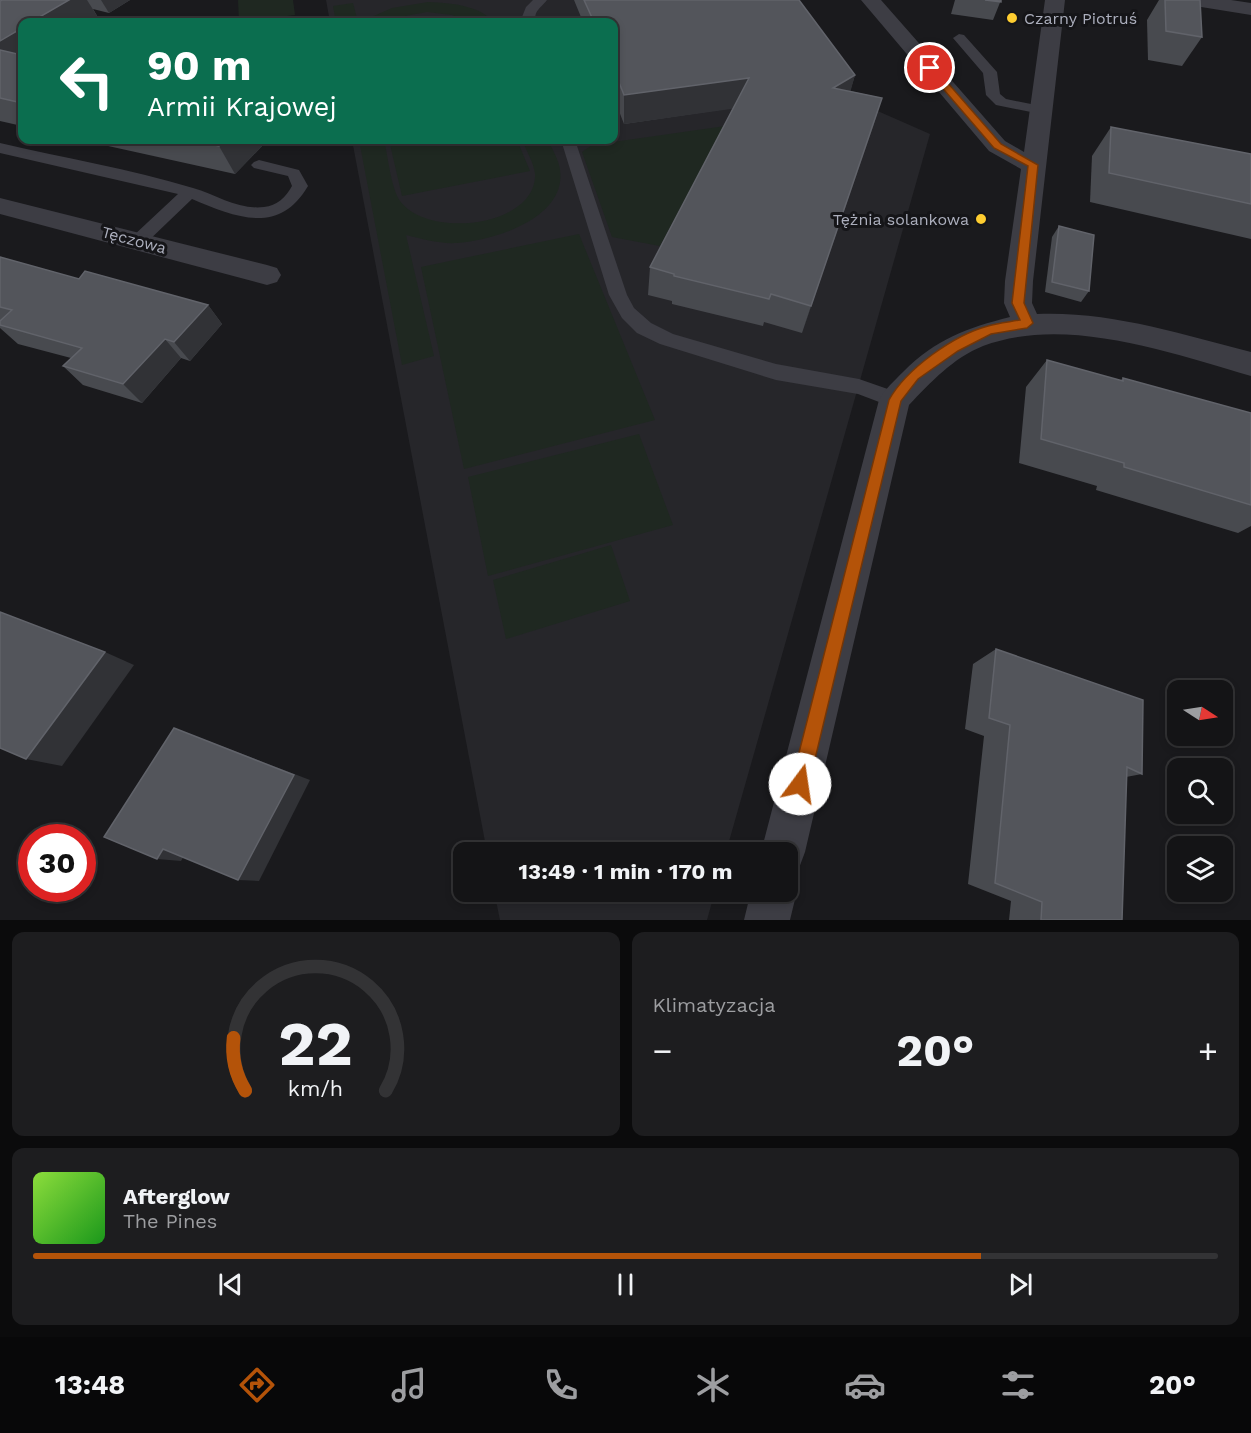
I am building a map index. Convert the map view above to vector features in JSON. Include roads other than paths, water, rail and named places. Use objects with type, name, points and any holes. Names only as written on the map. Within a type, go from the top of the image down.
[{"type":"street","points":[[871,0],[997,146],[1033,165]]},
{"type":"street","points":[[1027,323],[1018,303],[1033,165],[1055,0]]},
{"type":"street","points":[[1195,0],[1251,9]]},
{"type":"street","name":"Tęczowa","points":[[0,206],[267,275]]},
{"type":"street","points":[[785,842],[895,400],[914,376],[954,347],[988,330],[1027,323],[1070,323],[1114,329],[1251,364]]},
{"type":"street","points":[[766,920],[771,902]]},
{"type":"lane","points":[[528,18],[532,7],[541,0]]},
{"type":"lane","points":[[959,38],[990,72],[993,95],[1001,102],[1041,110]]},
{"type":"lane","points":[[569,144],[618,295],[628,313],[644,328],[667,339],[776,372],[859,387],[895,400]]},
{"type":"lane","points":[[0,148],[190,192],[240,211],[268,214],[290,202],[300,186],[294,173],[259,165]]},
{"type":"lane","points":[[138,242],[190,192]]},
{"type":"place","name":"Czarny Piotruś","points":[[1012,18]]},
{"type":"place","name":"Tężnia solankowa","points":[[981,219]]}]
